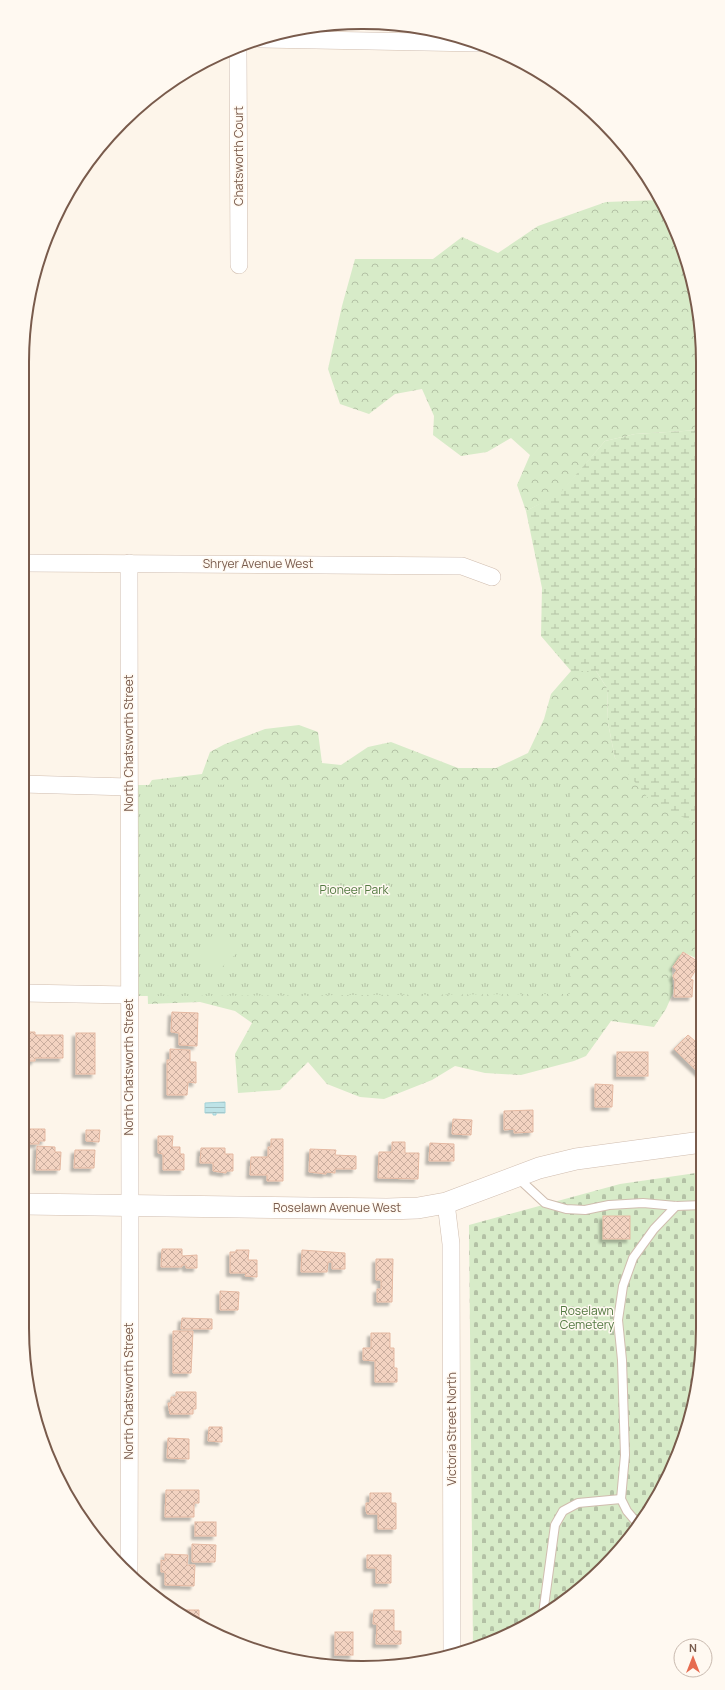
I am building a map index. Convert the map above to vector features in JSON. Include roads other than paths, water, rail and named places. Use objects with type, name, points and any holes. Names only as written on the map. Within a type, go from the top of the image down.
[{"type":"street","points":[[279,39],[457,43]]},
{"type":"street","name":"Chatsworth Court","points":[[238,53],[239,265]]},
{"type":"street","name":"Shryer Avenue West","points":[[29,563],[462,566],[492,577]]},
{"type":"street","name":"North Chatsworth Street","points":[[129,563],[129,1565]]},
{"type":"street","points":[[29,784],[129,787]]},
{"type":"street","points":[[29,993],[129,995]]},
{"type":"street","name":"Roselawn Avenue West","points":[[29,1204],[387,1209],[418,1208],[446,1203],[539,1168],[576,1159],[644,1148],[696,1143]]},
{"type":"street","name":"Victoria Street North","points":[[446,1203],[451,1244],[452,1649]]},
{"type":"lane","points":[[516,1176],[545,1203],[566,1209],[585,1210],[609,1205],[643,1203],[696,1206]]},
{"type":"lane","points":[[635,1520],[621,1499],[625,1455],[622,1360],[618,1320],[623,1286],[633,1258],[654,1230],[676,1206]]},
{"type":"lane","points":[[544,1607],[554,1525],[563,1511],[578,1503],[621,1499]]},
{"type":"water","points":[[225,1102],[225,1113],[216,1113],[216,1115],[213,1115],[213,1113],[205,1113],[205,1103]]},
{"type":"park label","name":"Pioneer Park","points":[[354,890]]},
{"type":"park label","name":"Roselawn Cemetery","points":[[587,1318]]}]
